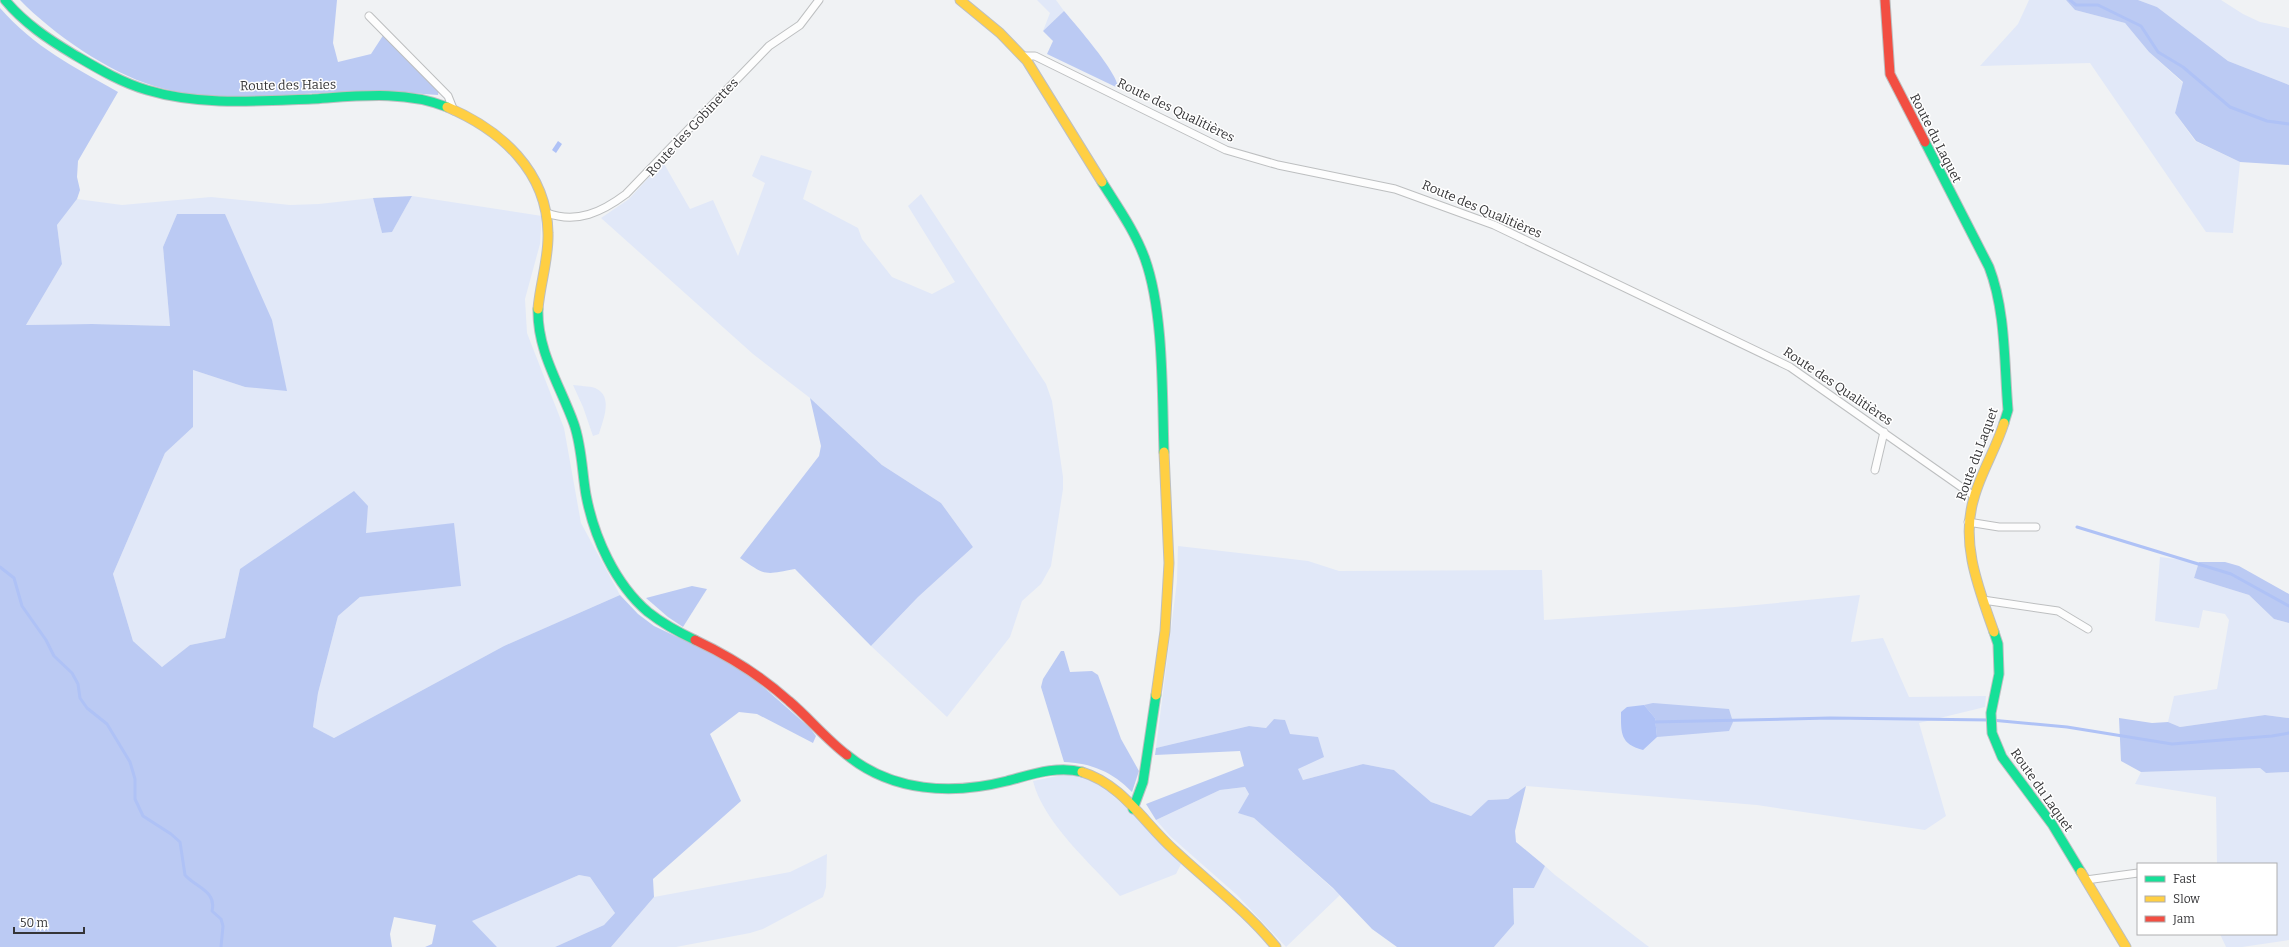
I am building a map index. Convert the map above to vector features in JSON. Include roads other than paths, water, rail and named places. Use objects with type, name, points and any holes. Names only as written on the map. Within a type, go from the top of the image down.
[{"type":"street","name":"Route des Haies","points":[[5,0],[24,22],[49,39],[112,76],[154,92],[182,98],[225,100],[396,97],[427,101],[454,111],[494,134],[518,154],[532,173],[540,190],[547,214],[547,250],[537,306],[542,346],[565,399],[576,432],[588,506],[598,538],[622,580],[644,608],[666,625],[749,669],[778,691],[846,756],[867,770],[888,780],[920,787],[961,789],[994,784],[1050,771],[1077,771],[1097,777],[1107,784],[1133,808],[1188,864],[1240,907],[1276,947]]},
{"type":"street","name":"Route des Gobinettes","points":[[547,214],[558,217],[591,216],[603,210],[626,194],[769,46],[800,25],[819,0]]},
{"type":"street","points":[[960,0],[1003,35],[1023,56],[1126,220],[1144,259],[1155,305],[1160,360],[1168,502],[1168,598],[1165,631],[1143,782],[1133,808]]},
{"type":"street","name":"Route du Laquet","points":[[1886,0],[1887,53],[1890,74],[1989,267],[1998,293],[2008,410],[1999,438],[1974,496],[1968,522],[1972,562],[1983,600],[1996,633],[1999,653],[1999,674],[1991,713],[1994,741],[2002,757],[2052,824],[2126,947]]},
{"type":"street","points":[[369,16],[448,96],[454,111]]},
{"type":"street","name":"Route des Qualitières","points":[[1023,56],[1035,56],[1203,139],[1241,155],[1396,189],[1494,225],[1790,367],[1974,496]]},
{"type":"street","points":[[1875,470],[1884,432]]},
{"type":"street","points":[[1968,522],[1999,528],[2036,527]]},
{"type":"street","points":[[1983,600],[2058,611],[2088,629]]},
{"type":"street","points":[[2086,880],[2137,873]]},
{"type":"waterway","points":[[2070,0],[2076,5],[2098,5],[2141,26],[2158,52],[2183,67],[2230,107],[2267,121],[2289,124]]},
{"type":"waterway","points":[[2077,527],[2231,574],[2289,606]]},
{"type":"waterway","points":[[0,567],[14,578],[22,606],[46,640],[54,656],[72,673],[78,684],[80,698],[87,708],[107,724],[130,762],[135,779],[135,799],[143,816],[171,834],[180,842],[185,875],[208,894],[213,904],[212,911],[221,919],[223,926],[221,947]]},
{"type":"waterway","points":[[1653,722],[1830,718],[1991,720],[2067,727],[2172,744],[2272,736],[2289,733]]}]
